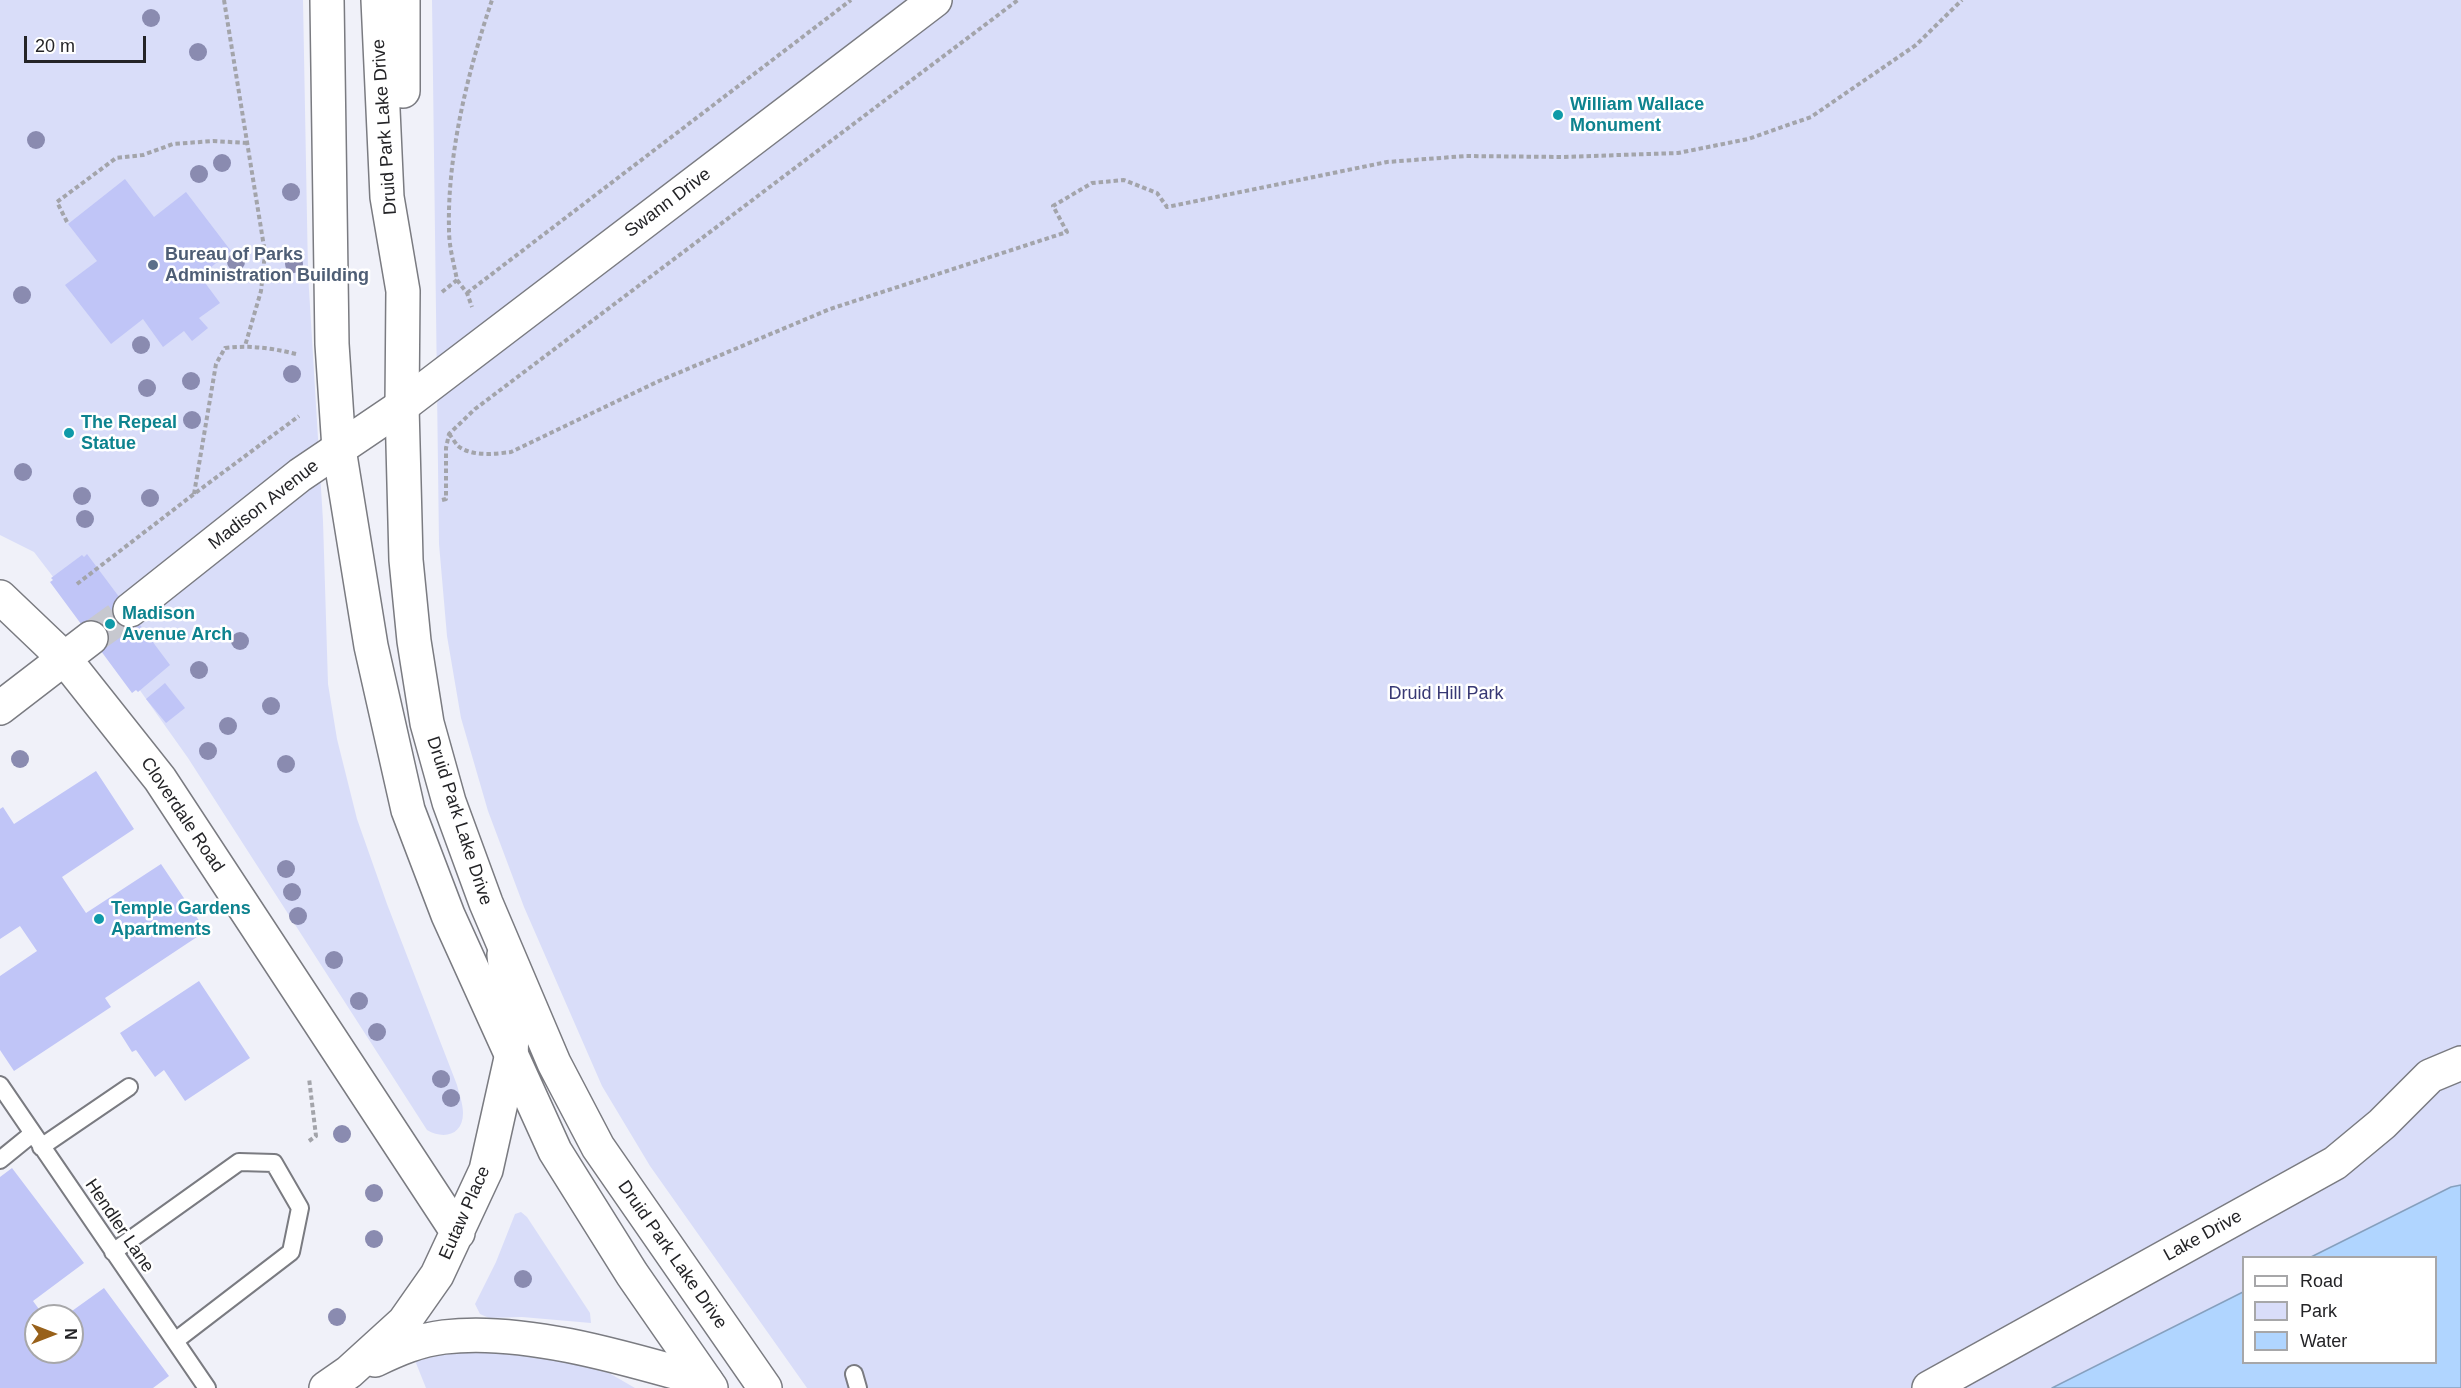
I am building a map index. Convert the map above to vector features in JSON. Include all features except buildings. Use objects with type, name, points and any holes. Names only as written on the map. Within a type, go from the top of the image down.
[{"type":"street","points":[[327,0],[332,344],[339,449],[371,646],[408,810],[448,915],[555,1152],[632,1274],[709,1384]]},
{"type":"street","name":"Druid Park Lake Drive","points":[[378,0],[387,197],[403,291],[402,406],[406,560],[414,641],[427,723],[449,802],[504,949],[554,1063],[598,1147],[765,1388]]},
{"type":"street","points":[[403,0],[403,291]]},
{"type":"street","name":"Swann Drive","points":[[402,406],[935,0]]},
{"type":"street","name":"Madison Avenue","points":[[130,610],[300,475],[402,406]]},
{"type":"street","name":"Cloverdale Road","points":[[0,597],[64,658],[160,779],[458,1233]]},
{"type":"street","points":[[0,708],[91,638]]},
{"type":"street","name":"Eutaw Place","points":[[338,1380],[404,1322],[437,1275],[486,1170],[511,1058],[512,1030],[504,949]]},
{"type":"street","name":"Lake Drive","points":[[1929,1388],[2335,1163],[2382,1124],[2430,1076],[2461,1062]]},
{"type":"street","name":"Eutaw Place","points":[[338,1380],[408,1344],[445,1337],[496,1336],[542,1341],[656,1365],[709,1384]]},
{"type":"lane","name":"Hendler Lane","points":[[0,1085],[207,1388]]},
{"type":"lane","points":[[0,1160],[129,1087]]},
{"type":"lane","points":[[113,1252],[239,1162],[273,1163],[300,1208],[291,1252],[175,1341]]},
{"type":"path","points":[[224,0],[266,253],[263,281],[245,346]]},
{"type":"path","points":[[472,308],[467,293],[457,280],[449,232],[452,165],[469,81],[492,0]]},
{"type":"path","points":[[467,293],[851,0]]},
{"type":"path","points":[[438,500],[446,499],[446,448],[449,434],[475,409],[1018,0]]},
{"type":"path","points":[[449,434],[458,446],[473,452],[492,454],[511,452],[659,381],[830,309],[1067,232],[1053,206],[1092,183],[1124,180],[1157,193],[1167,207],[1387,162],[1466,156],[1562,157],[1678,153],[1748,139],[1811,117],[1916,45],[1962,0]]},
{"type":"path","points":[[67,222],[57,202],[116,158],[143,155],[173,144],[213,141],[247,142]]},
{"type":"path","points":[[440,293],[457,280]]},
{"type":"path","points":[[194,494],[216,364],[225,348],[245,346],[273,348],[304,357]]},
{"type":"path","points":[[472,401],[475,409]]},
{"type":"path","points":[[77,584],[300,416],[301,404]]},
{"type":"path","points":[[308,1071],[316,1136],[309,1141]]},
{"type":"green space","points":[[0,0],[303,0],[308,273],[323,521],[328,684],[337,739],[357,819],[460,1095],[462,1120],[460,1126],[451,1134],[440,1135],[427,1130],[188,758],[139,689],[34,552],[0,535]]},
{"type":"green space","name":"Druid Hill Park","points":[[432,0],[2461,0],[2461,1388],[807,1388],[650,1166],[602,1086],[524,907],[488,811],[461,718],[447,636],[439,544]]},
{"type":"green space","points":[[521,1212],[527,1217],[590,1313],[591,1323],[522,1317],[489,1318],[480,1314],[475,1304],[496,1262],[515,1214]]},
{"type":"green space","points":[[472,1350],[543,1355],[609,1373],[635,1388],[426,1388],[414,1358]]},
{"type":"water","points":[[2461,1185],[2461,1388],[2052,1388],[2242,1293],[2242,1364],[2437,1364],[2437,1256],[2313,1256],[2451,1187]]},
{"type":"tunnel","points":[[91,638],[130,610]]},
{"type":"place","name":"William Wallace Monument","points":[[1558,115]]},
{"type":"place","name":"Bureau of Parks Administration Building","points":[[153,265]]},
{"type":"place","name":"The Repeal Statue","points":[[69,433]]},
{"type":"place","name":"Madison Avenue Arch","points":[[110,624]]},
{"type":"place","name":"Temple Gardens Apartments","points":[[99,919]]}]
